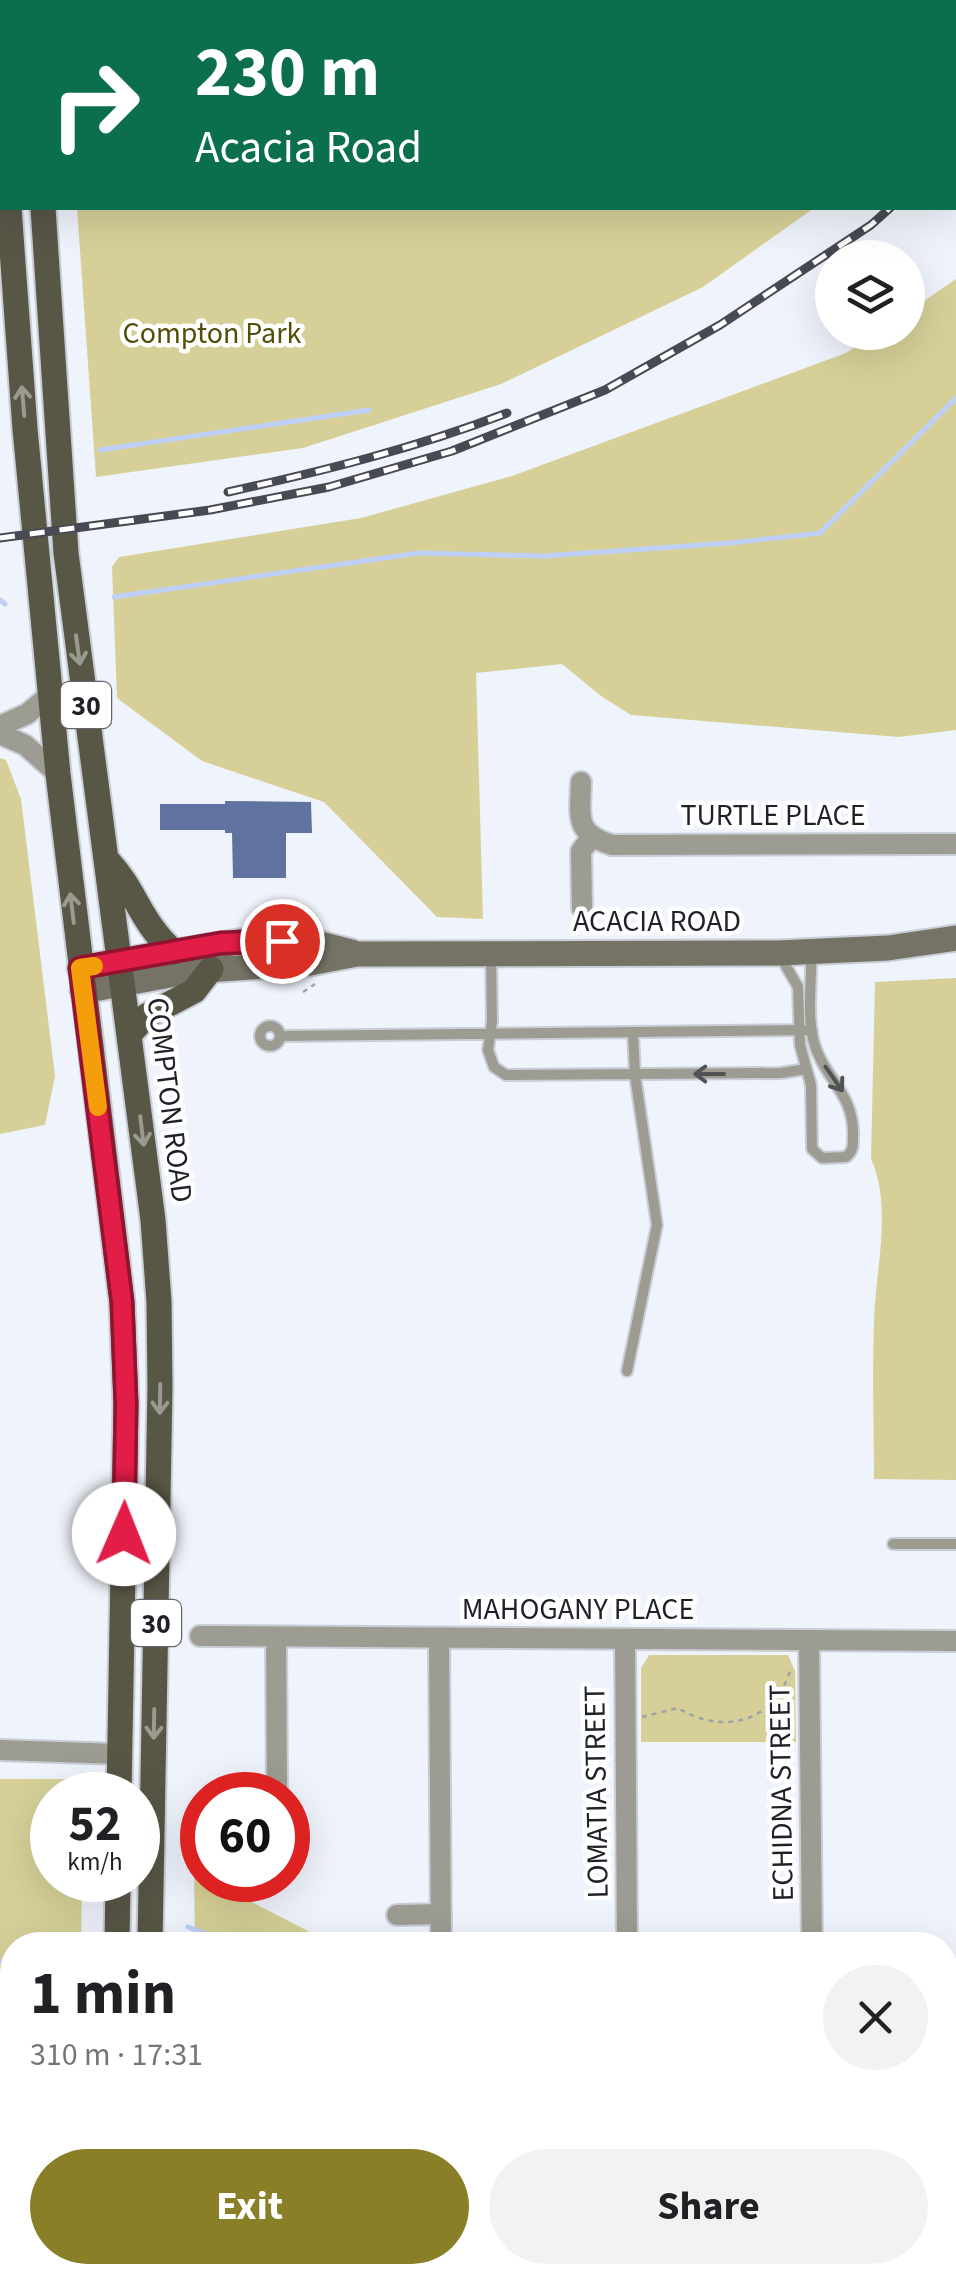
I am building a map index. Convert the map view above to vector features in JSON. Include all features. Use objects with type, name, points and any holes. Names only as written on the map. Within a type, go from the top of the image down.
[{"type":"main road","name":"COMPTON ROAD","points":[[42,210],[64,533],[153,1220],[160,1344],[150,1932]]},
{"type":"main road","name":"30","points":[[16,213],[50,695],[124,1332],[120,1772]]},
{"type":"main road","points":[[105,858],[122,877],[154,934],[174,952]]},
{"type":"main road","points":[[129,1035],[141,1018],[194,991],[210,969]]},
{"type":"main road","points":[[117,1932],[118,1902]]},
{"type":"street","points":[[0,726],[27,714],[50,695]]},
{"type":"street","points":[[0,734],[24,745],[58,774]]},
{"type":"street","points":[[580,782],[580,824],[591,838],[581,851],[582,908]]},
{"type":"street","name":"TURTLE PLACE","points":[[591,838],[612,845],[956,844]]},
{"type":"street","name":"ACACIA ROAD","points":[[82,980],[121,974],[310,963],[357,954],[779,953],[888,948],[956,938]]},
{"type":"street","name":"ACACIA ROAD","points":[[121,974],[174,952],[221,943],[309,941],[357,954]]},
{"type":"street","name":"MAHOGANY PLACE","points":[[200,1636],[956,1641]]},
{"type":"street","points":[[276,1637],[277,1772]]},
{"type":"street","points":[[439,1638],[441,1932]]},
{"type":"street","name":"LOMATIA STREET","points":[[625,1639],[628,1932]]},
{"type":"street","name":"ECHIDNA STREET","points":[[809,1640],[812,1932]]},
{"type":"street","points":[[0,1750],[120,1754]]},
{"type":"street","points":[[397,1916],[441,1914]]},
{"type":"lane","points":[[490,952],[492,1063],[506,1075],[781,1074],[806,1069]]},
{"type":"lane","points":[[779,953],[798,987],[799,1030],[811,1085],[814,1152],[822,1158],[849,1156],[853,1149],[852,1112],[818,1052],[812,1030],[810,952]]},
{"type":"lane","points":[[281,1036],[812,1030]]},
{"type":"lane","points":[[626,1371],[657,1225],[635,1075],[633,1033]]},
{"type":"lane","points":[[893,1544],[956,1544]]},
{"type":"path","points":[[626,1724],[678,1708],[696,1719],[745,1720],[776,1702],[791,1668],[809,1668]]},
{"type":"green space","name":"Compton Park","points":[[77,210],[811,210],[703,287],[501,384],[303,448],[96,477]]},
{"type":"green space","points":[[956,279],[956,730],[899,737],[631,715],[562,664],[476,673],[483,919],[437,917],[324,802],[202,761],[117,698],[112,567],[119,557],[361,518],[512,476],[851,350],[925,350],[925,300]]},
{"type":"green space","points":[[0,758],[6,760],[21,799],[55,1076],[45,1125],[0,1134]]},
{"type":"green space","points":[[956,978],[956,1480],[874,1479],[874,1322],[882,1218],[871,1159],[875,982]]},
{"type":"green space","points":[[649,1655],[788,1655],[795,1671],[796,1742],[641,1742],[641,1668]]},
{"type":"green space","points":[[0,1779],[30,1779],[30,1902],[82,1902],[81,1932],[0,1932]]},
{"type":"green space","points":[[194,1902],[252,1902],[310,1932],[195,1932]]},
{"type":"building","points":[[311,802],[312,833],[286,833],[286,878],[233,878],[232,833],[225,830],[160,830],[160,804]]},
{"type":"waterway","points":[[114,597],[419,553],[544,556],[820,533],[956,398]]},
{"type":"waterway","points":[[100,450],[369,410]]},
{"type":"waterway","points":[[0,600],[5,604]]},
{"type":"waterway","points":[[188,1927],[201,1932]]},
{"type":"railway","points":[[0,538],[210,510],[329,487],[452,451],[605,390],[720,325],[888,210]]},
{"type":"railway","points":[[228,492],[369,458],[507,413]]},
{"type":"slow traffic","points":[[94,966],[80,968],[98,1107]]},
{"type":"route","points":[[124,1534],[126,1404],[122,1302],[80,968],[221,943],[282,941]]}]
